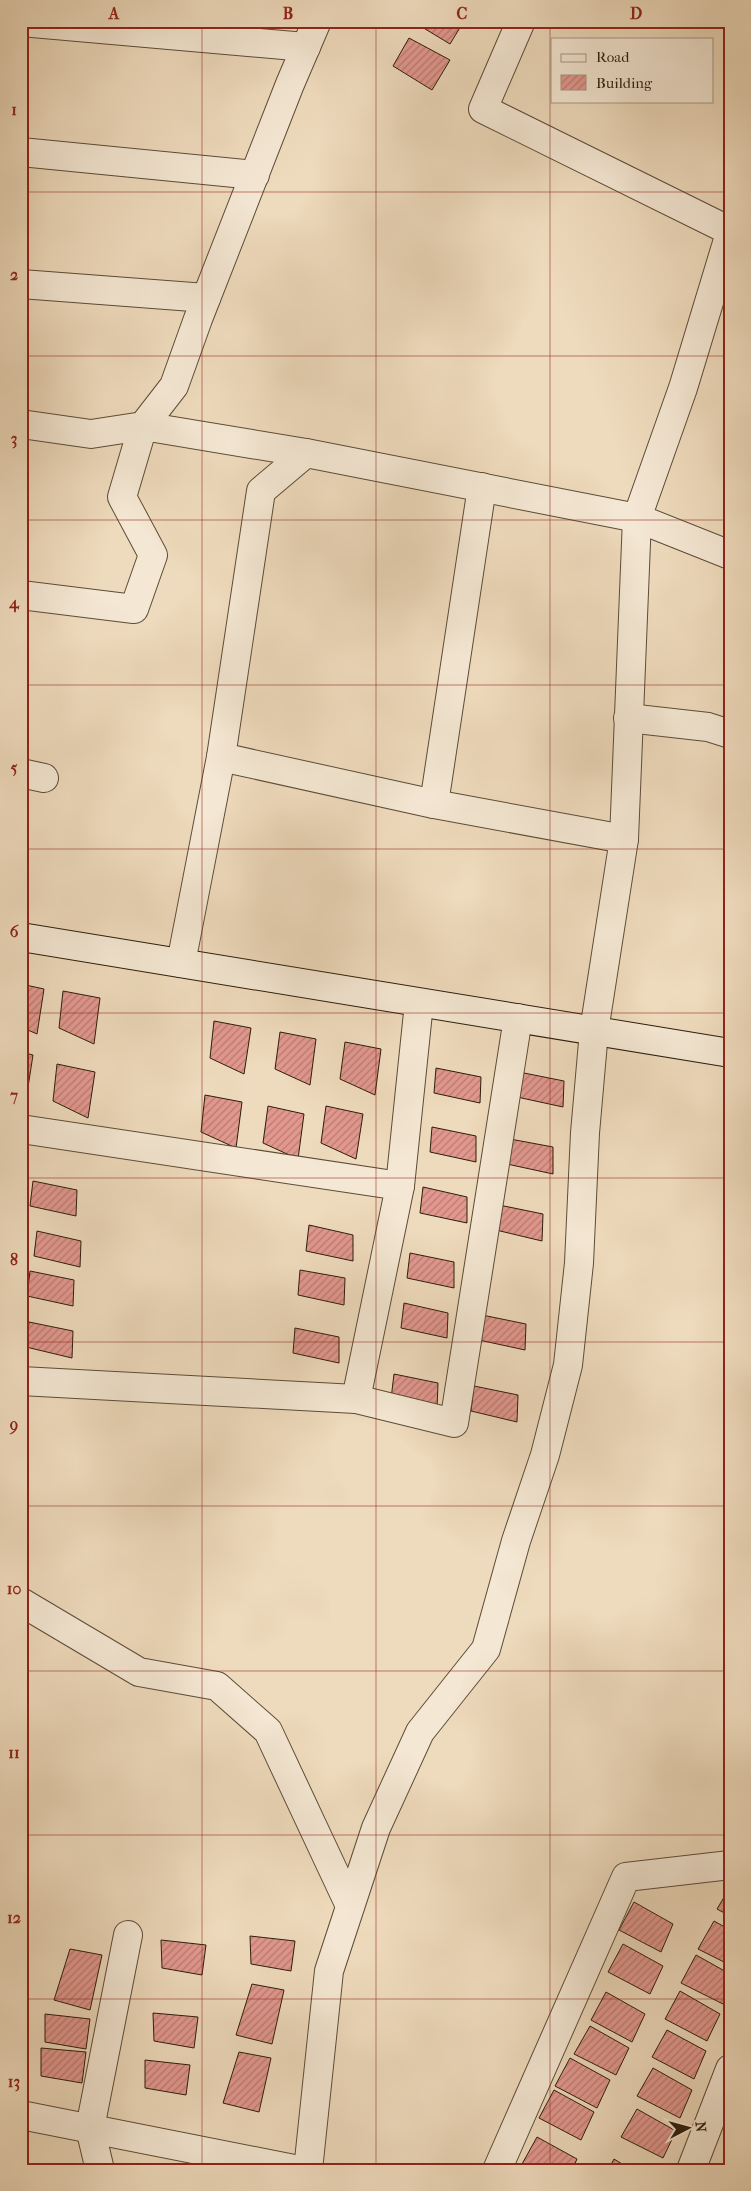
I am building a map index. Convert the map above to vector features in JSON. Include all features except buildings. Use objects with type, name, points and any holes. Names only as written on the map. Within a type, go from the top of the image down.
[{"type":"street","points":[[21,595],[134,609],[153,554],[122,497],[142,426],[174,386],[254,175],[317,21]]},
{"type":"street","points":[[308,2170],[328,1971],[376,1828],[420,1732],[486,1650],[516,1542],[545,1455],[568,1365],[579,1264],[585,1133],[594,1031],[624,839],[637,518],[683,388],[730,232],[483,109],[522,21]]},
{"type":"street","points":[[21,22],[306,47]]},
{"type":"street","points":[[21,152],[254,175]]},
{"type":"street","points":[[21,284],[206,298]]},
{"type":"street","points":[[21,424],[91,434],[142,426],[306,453],[637,518],[730,555]]},
{"type":"street","points":[[181,963],[221,757],[261,491],[306,453]]},
{"type":"street","points":[[434,804],[482,487]]},
{"type":"street","points":[[628,718],[708,728],[730,734]]},
{"type":"street","points":[[221,757],[434,804],[624,839]]},
{"type":"street","points":[[21,937],[730,1053]]},
{"type":"street","points":[[356,1399],[400,1186],[419,1003]]},
{"type":"street","points":[[21,1381],[356,1399],[454,1422],[518,1018]]},
{"type":"street","points":[[21,1129],[400,1186]]},
{"type":"street","points":[[21,1602],[139,1672],[216,1686],[268,1731],[350,1906]]},
{"type":"street","points":[[497,2170],[626,1877],[730,1865]]},
{"type":"street","points":[[100,2170],[90,2128],[128,1935]]},
{"type":"street","points":[[691,2170],[730,2069]]},
{"type":"street","points":[[21,2115],[299,2170]]}]
